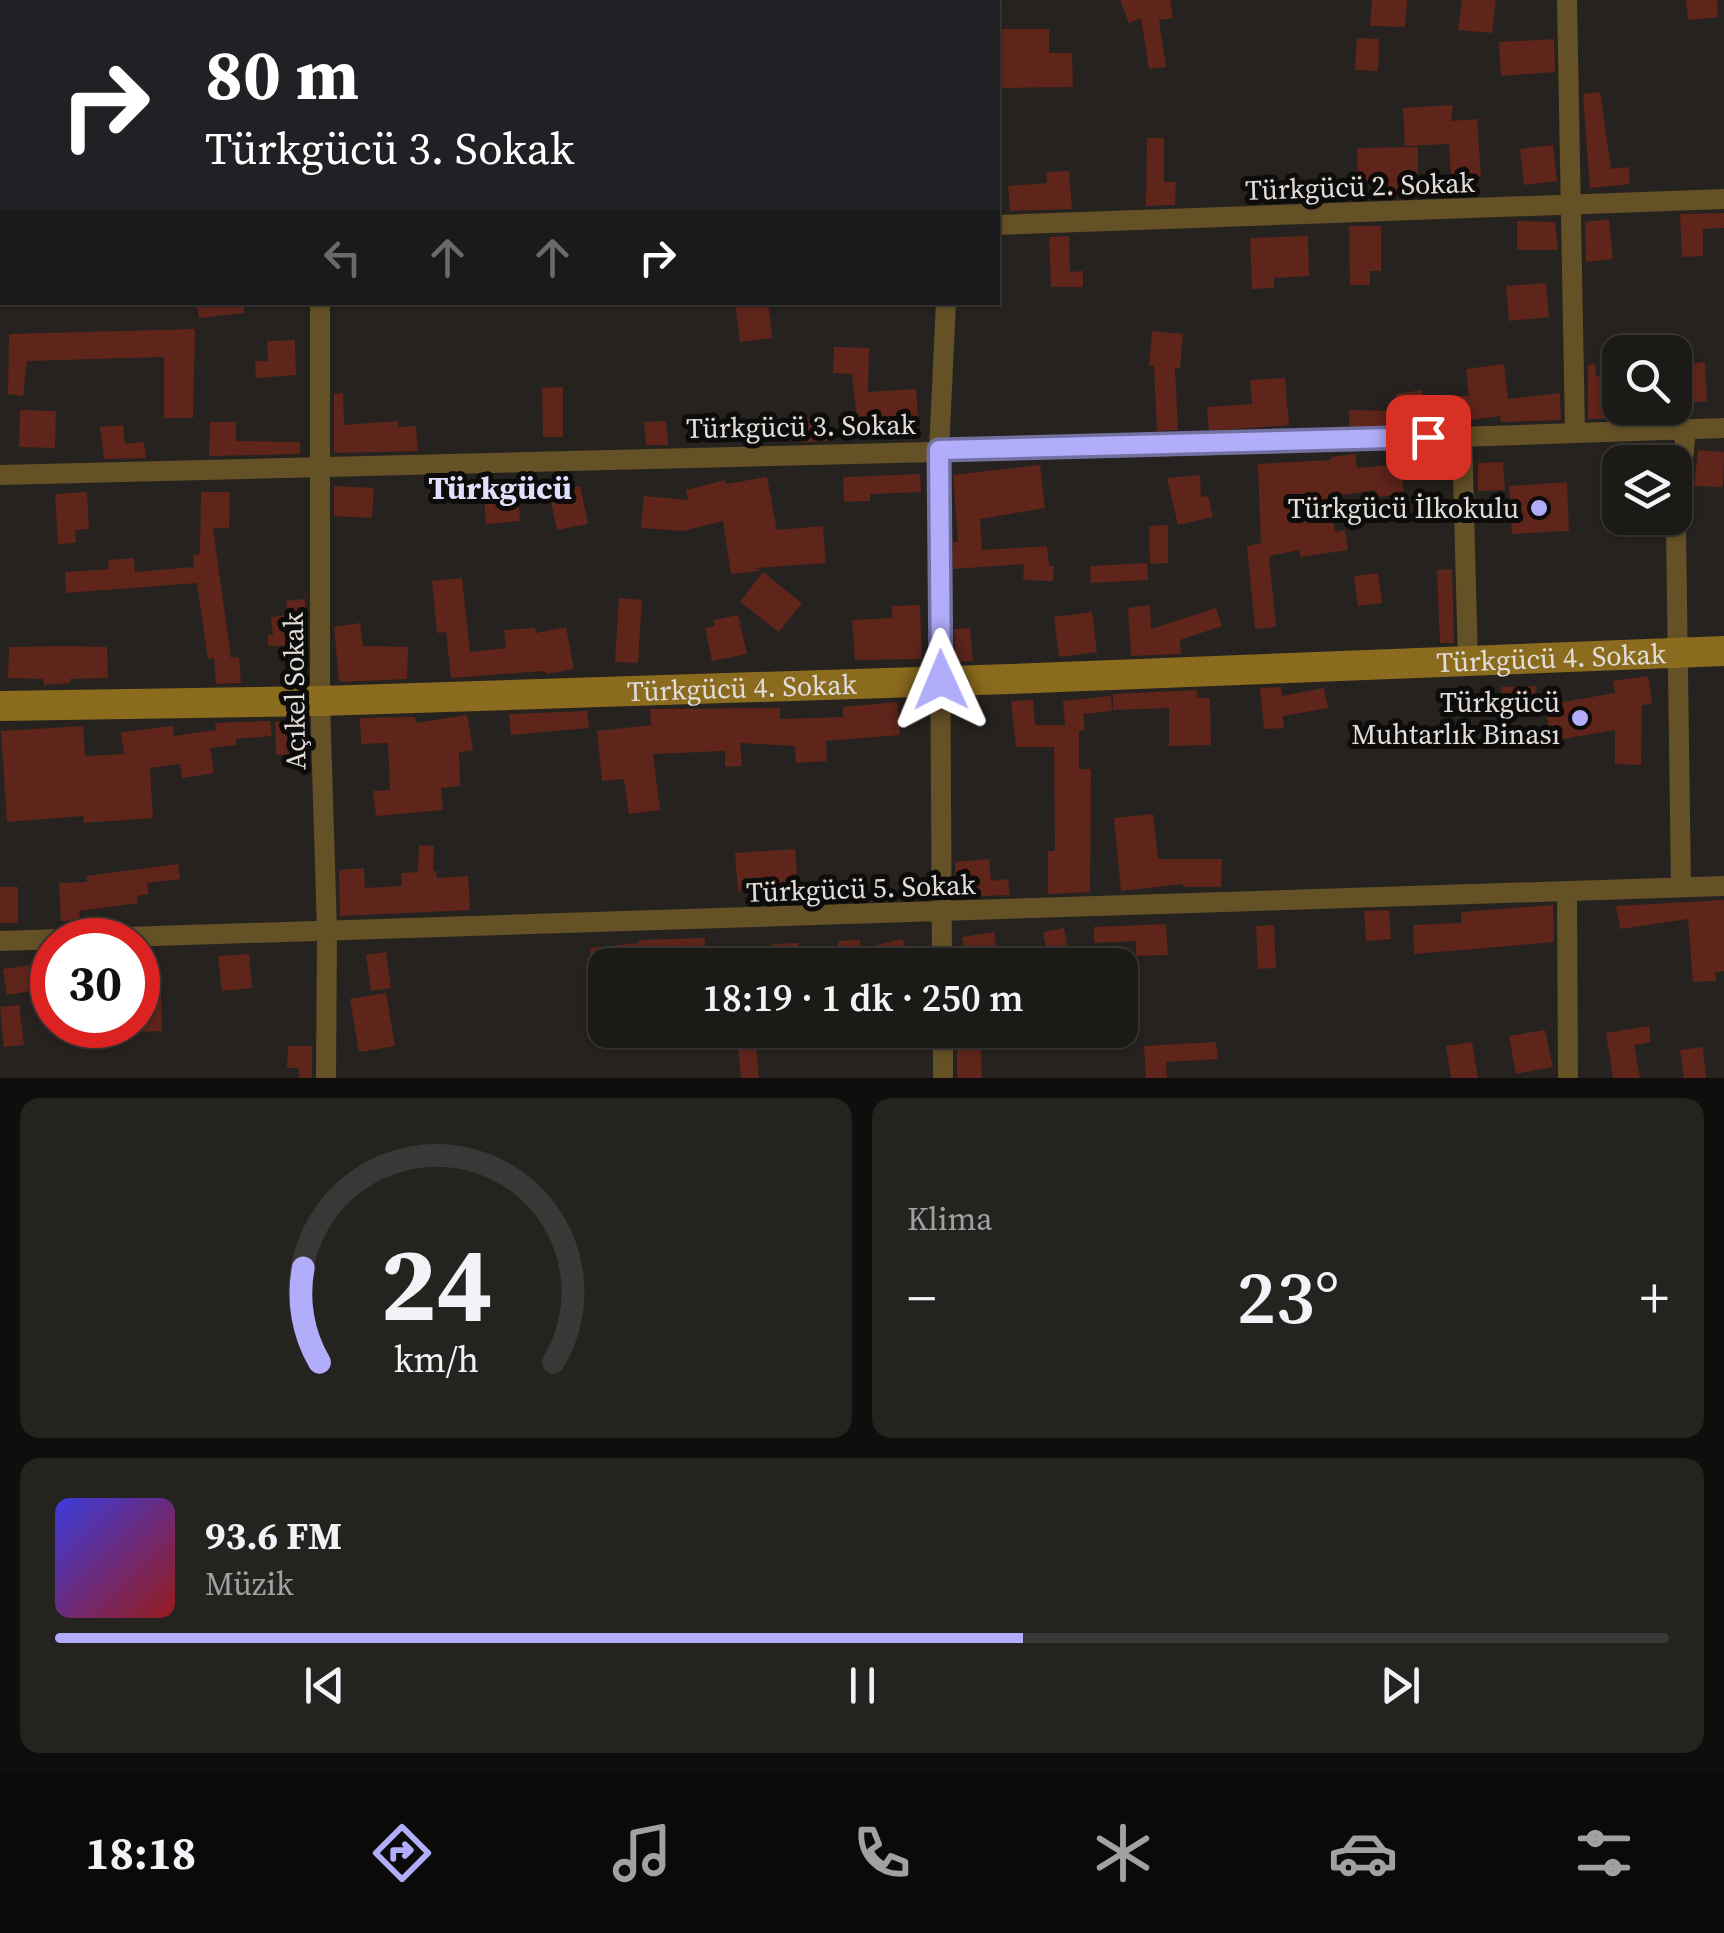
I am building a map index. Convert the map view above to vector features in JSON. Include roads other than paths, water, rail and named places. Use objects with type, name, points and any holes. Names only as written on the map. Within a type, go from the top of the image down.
[{"type":"main road","name":"Türkgücü 4. Sokak","points":[[0,706],[941,680],[1724,650]]},
{"type":"street","points":[[1567,0],[1574,433]]},
{"type":"street","name":"Türkgücü 2. Sokak","points":[[1000,225],[1724,199]]},
{"type":"street","name":"Açıkel Sokak","points":[[320,305],[320,700],[327,932],[326,1078]]},
{"type":"street","points":[[942,948],[939,450],[946,305]]},
{"type":"street","name":"Türkgücü 3. Sokak","points":[[0,475],[1724,428]]},
{"type":"street","points":[[1681,887],[1676,528],[1686,430]]},
{"type":"street","points":[[1462,436],[1468,660]]},
{"type":"street","name":"Türkgücü 5. Sokak","points":[[0,941],[1724,886]]},
{"type":"street","points":[[1567,892],[1568,1078]]},
{"type":"street","points":[[942,1048],[943,1078]]},
{"type":"place","name":"Türkgücü İlkokulu","points":[[1539,508]]},
{"type":"place","name":"Türkgücü Muhtarlık Binası","points":[[1580,718]]},
{"type":"district","name":"Türkgücü","points":[[500,488]]}]
